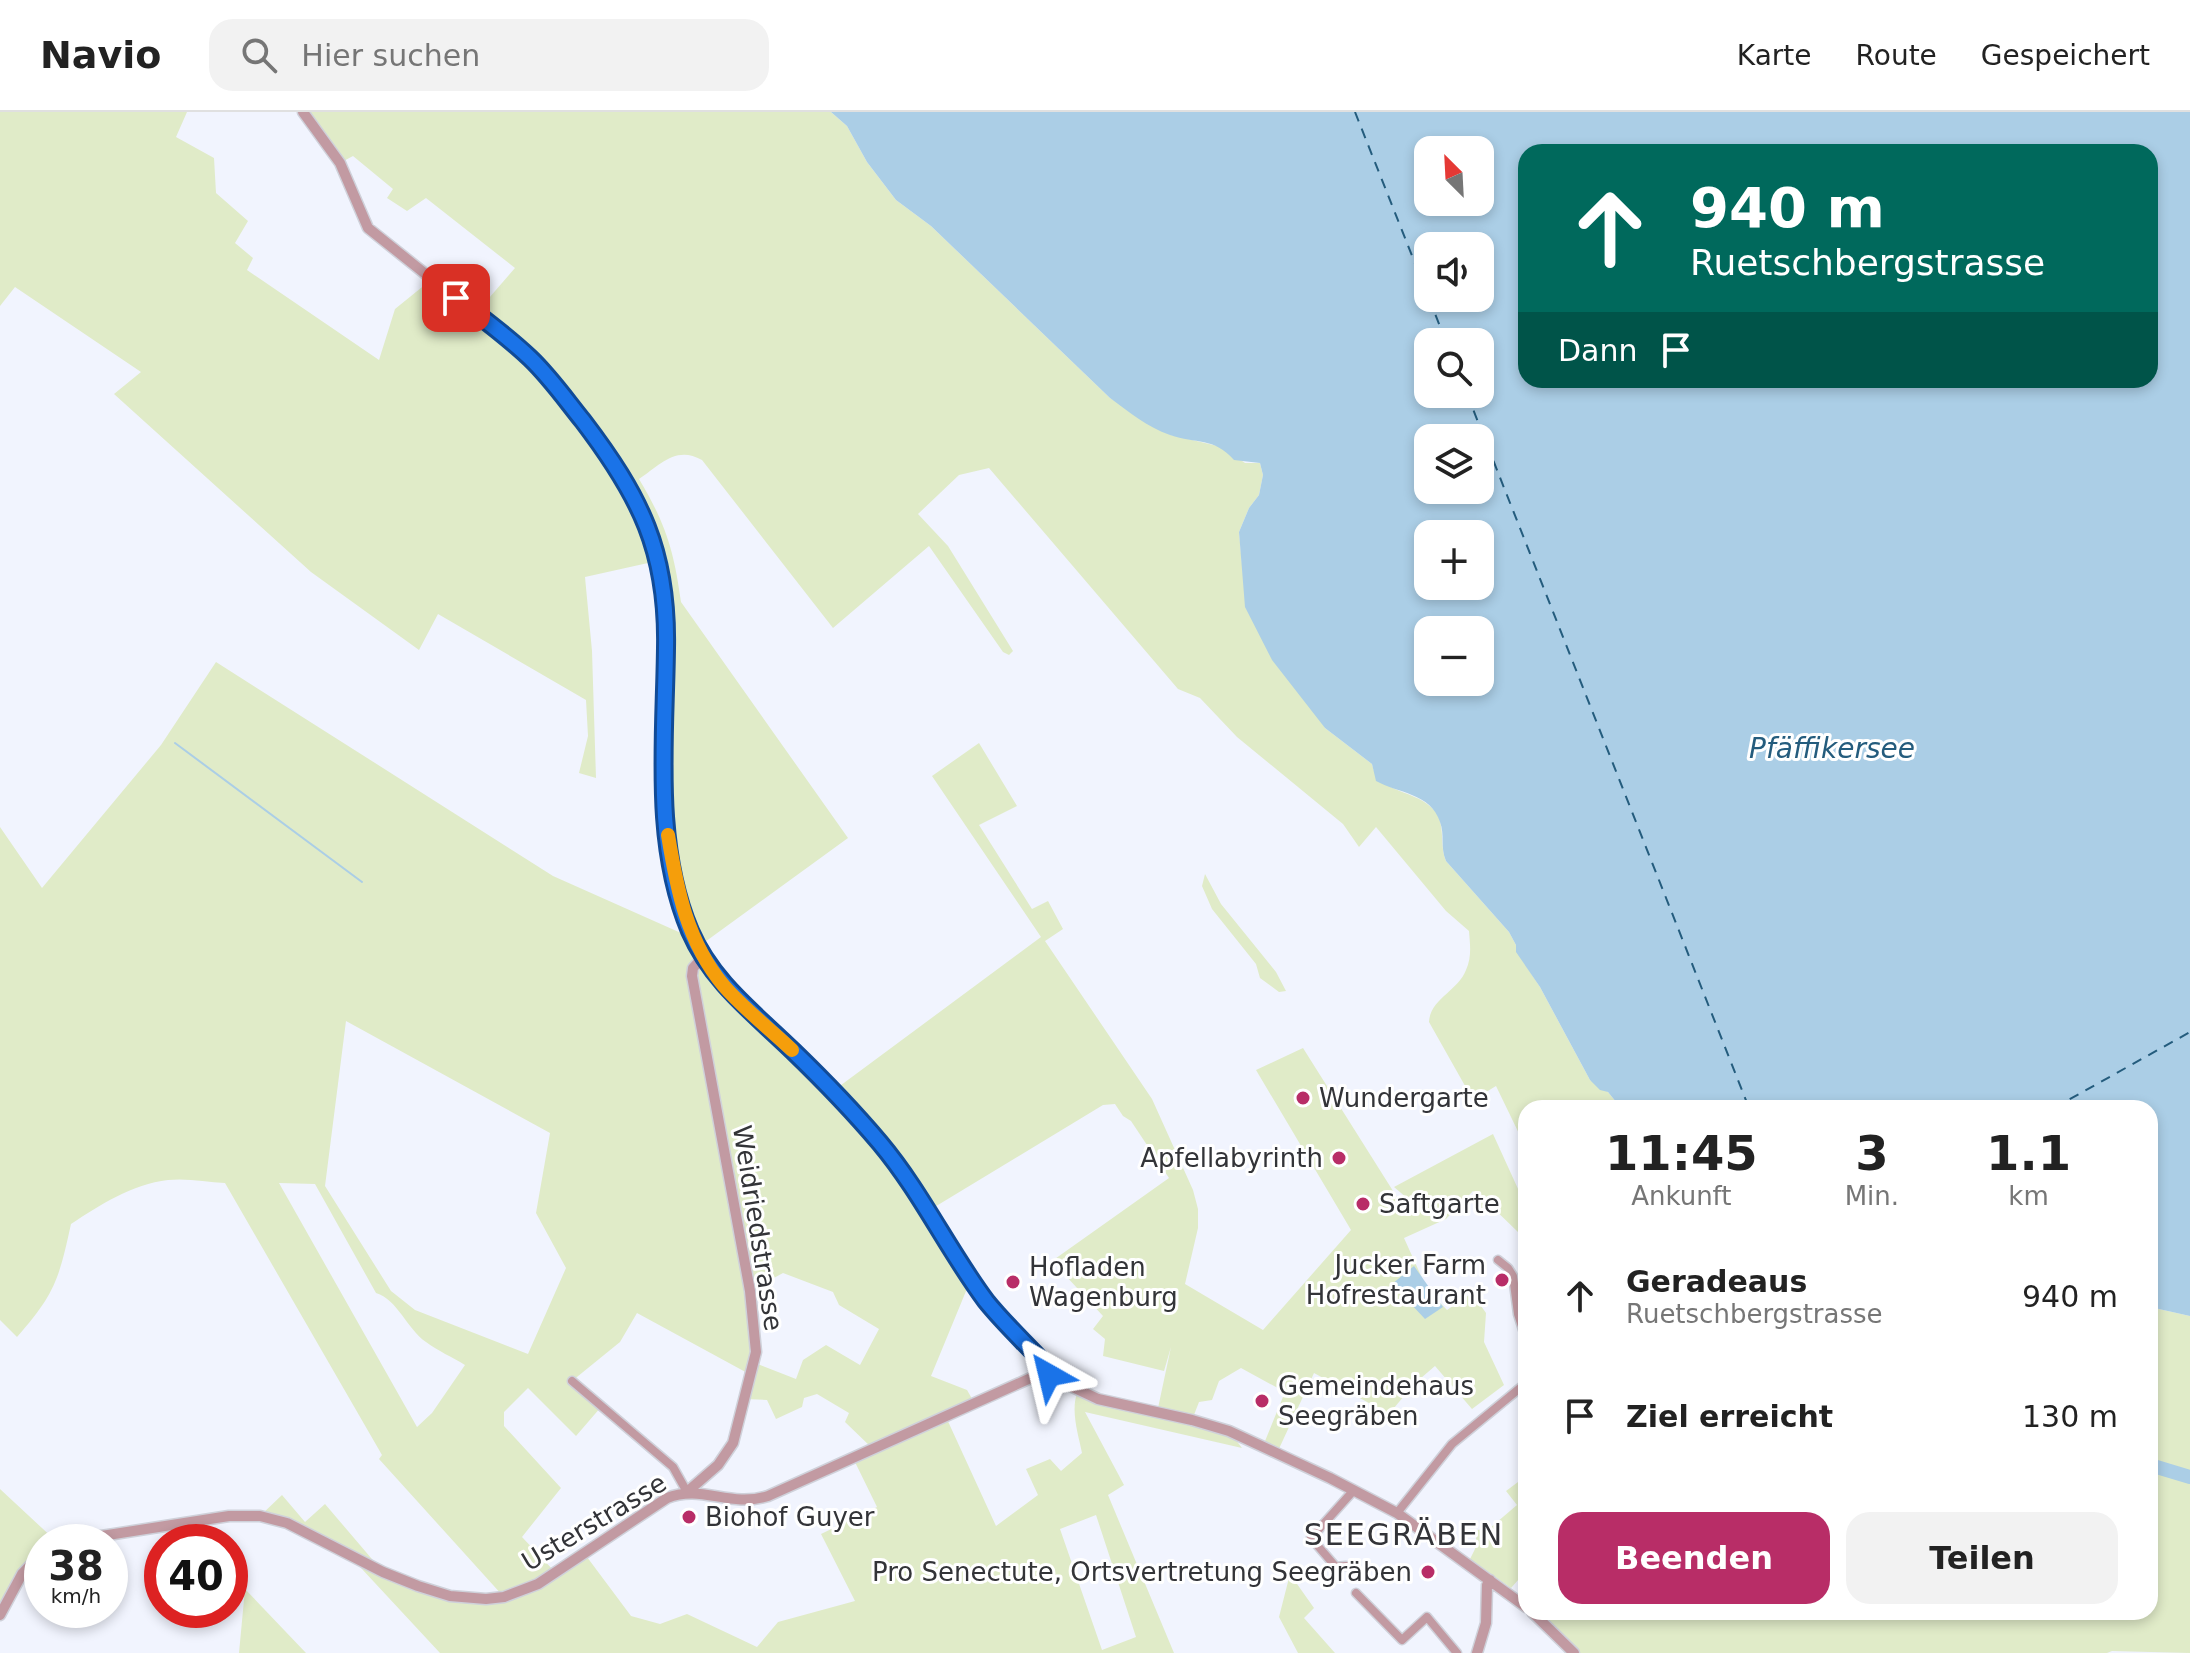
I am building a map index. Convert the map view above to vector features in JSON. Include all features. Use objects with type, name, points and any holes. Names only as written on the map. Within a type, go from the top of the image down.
[{"type":"street","points":[[303,112],[340,163],[368,228],[528,356],[570,405],[629,485],[648,527],[657,560],[665,617],[662,755],[666,825],[683,913],[703,957],[738,1000],[791,1049],[879,1142],[923,1202],[987,1302],[1041,1360],[1045,1374],[1098,1399],[1229,1431],[1354,1490],[1397,1513],[1518,1601]]},
{"type":"street","name":"Weidriedstrasse","points":[[687,1492],[718,1465],[733,1443],[756,1352],[750,1291],[692,976],[693,968],[703,957]]},
{"type":"street","points":[[1498,1260],[1507,1266],[1513,1276],[1518,1314]]},
{"type":"street","name":"Usterstrasse","points":[[128,1532],[229,1516],[260,1516],[287,1523],[383,1572],[418,1586],[450,1596],[504,1597],[538,1584],[659,1502],[687,1492],[746,1502],[768,1496],[1045,1374]]},
{"type":"street","points":[[572,1381],[673,1467],[687,1492]]},
{"type":"street","points":[[1397,1513],[1452,1444],[1518,1390]]},
{"type":"street","points":[[1346,1566],[1336,1567],[1311,1538],[1354,1490]]},
{"type":"street","points":[[0,1615],[24,1572]]},
{"type":"street","points":[[1477,1653],[1486,1623],[1487,1585],[1490,1580]]},
{"type":"street","points":[[1356,1593],[1402,1640],[1427,1617],[1457,1653]]},
{"type":"street","points":[[1540,1620],[1574,1653]]},
{"type":"green space","points":[[0,112],[187,112],[176,137],[214,158],[216,193],[248,221],[235,243],[253,258],[247,270],[379,360],[395,309],[432,279],[476,313],[515,268],[426,198],[407,211],[387,198],[393,189],[353,156],[340,163],[303,112],[831,112],[847,126],[867,162],[896,200],[931,226],[1110,398],[1171,435],[1222,447],[1245,463],[1260,463],[1263,475],[1259,495],[1249,508],[1239,532],[1244,585],[1325,728],[1372,764],[1381,781],[1435,811],[1446,861],[1509,932],[1517,952],[1540,987],[1590,1080],[1614,1100],[1518,1100],[1518,1131],[1496,1086],[1473,1100],[1429,1022],[1434,1007],[1466,970],[1470,955],[1469,931],[1446,911],[1376,827],[1359,847],[1343,824],[1237,737],[1200,698],[1178,689],[989,468],[959,475],[918,514],[948,546],[1013,651],[1009,655],[1003,652],[929,546],[833,628],[702,460],[693,456],[676,456],[639,479],[668,538],[681,602],[848,838],[698,947],[703,957],[833,1091],[1041,937],[932,776],[979,743],[1017,806],[979,825],[1032,909],[1048,901],[1063,929],[1045,941],[1152,1099],[1193,1190],[1198,1209],[1198,1228],[1185,1284],[1263,1330],[1351,1230],[1256,1070],[1303,1048],[1405,1210],[1414,1204],[1394,1187],[1493,1134],[1518,1189],[1518,1232],[1488,1203],[1480,1210],[1470,1201],[1477,1194],[1473,1191],[1446,1219],[1404,1238],[1427,1289],[1447,1310],[1472,1293],[1486,1313],[1484,1342],[1504,1385],[1472,1409],[1435,1366],[1414,1384],[1389,1414],[1314,1373],[1277,1453],[1263,1446],[1285,1392],[1241,1368],[1219,1381],[1212,1400],[1199,1402],[1192,1420],[1229,1431],[1242,1448],[1085,1412],[1124,1485],[1108,1495],[1174,1653],[440,1653],[348,1554],[260,1516],[282,1495],[305,1522],[325,1504],[383,1572],[435,1592],[503,1596],[379,1459],[382,1455],[225,1183],[182,1179],[155,1182],[117,1196],[93,1210],[71,1224],[54,1285],[40,1309],[17,1337],[0,1320],[0,827],[42,888],[161,745],[216,662],[553,876],[681,933],[690,932],[666,825],[666,646],[657,561],[585,577],[592,651],[596,778],[579,773],[588,736],[586,700],[438,614],[419,650],[311,572],[114,394],[141,372],[15,287],[0,306]],"holes":[[[346,1021],[550,1133],[536,1213],[566,1268],[528,1354],[415,1310],[391,1291],[325,1186]],[[1115,1104],[1131,1121],[1169,1178],[1052,1261],[1103,1316],[1093,1329],[1105,1339],[1103,1356],[1164,1371],[1171,1347],[1158,1408],[1078,1390],[1075,1413],[1082,1453],[1061,1471],[1050,1459],[1026,1469],[1038,1495],[996,1526],[946,1417],[975,1404],[967,1390],[931,1376],[971,1279],[928,1211],[1103,1105]],[[279,1183],[315,1184],[376,1293],[390,1302],[426,1342],[465,1365],[432,1413],[417,1427]],[[783,1273],[833,1292],[839,1305],[879,1329],[860,1365],[826,1345],[803,1360],[796,1379],[755,1363],[750,1291]],[[637,1313],[751,1375],[745,1399],[767,1400],[776,1419],[802,1407],[804,1398],[817,1394],[849,1413],[845,1422],[873,1449],[853,1458],[877,1507],[821,1534],[855,1601],[778,1622],[757,1647],[687,1614],[660,1624],[631,1616],[584,1553],[555,1572],[522,1537],[561,1488],[504,1426],[504,1412],[528,1388],[576,1436],[601,1407],[572,1381],[620,1342]],[[1096,1515],[1136,1637],[1102,1650],[1060,1529]]]},
{"type":"green space","points":[[1205,874],[1221,904],[1276,972],[1286,991],[1279,992],[1260,978],[1256,964],[1212,909],[1202,886]]},
{"type":"green space","points":[[2158,1309],[2190,1316],[2190,1653],[1574,1653],[1544,1624],[1548,1620],[2158,1620]]},
{"type":"green space","points":[[1518,1482],[1518,1580],[1511,1588],[1470,1559],[1475,1549],[1477,1530],[1490,1528],[1517,1505],[1506,1491]]},
{"type":"green space","points":[[0,1489],[38,1524],[24,1524],[24,1580],[0,1615]]},
{"type":"green space","points":[[1290,1574],[1314,1608],[1304,1618],[1335,1653],[1298,1653],[1279,1617]]},
{"type":"green space","points":[[248,1592],[306,1653],[239,1653],[241,1628],[248,1628]]},
{"type":"water","name":"Pfäffikersee","points":[[831,112],[2190,112],[2190,1316],[2158,1309],[2158,1100],[1614,1100],[1608,1092],[1600,1090],[1590,1080],[1540,987],[1516,952],[1509,932],[1446,861],[1436,812],[1421,799],[1376,781],[1372,764],[1325,728],[1272,660],[1245,607],[1239,532],[1249,508],[1259,495],[1263,475],[1260,463],[1234,460],[1212,444],[1179,438],[1138,419],[1110,398],[931,226],[896,200],[867,162],[847,126]]},
{"type":"water","points":[[1414,1266],[1443,1307],[1425,1319],[1392,1284]]},
{"type":"waterway","points":[[175,743],[362,882]]},
{"type":"waterway","points":[[2158,1467],[2190,1477]]},
{"type":"ferry route","points":[[1355,112],[1414,261]]},
{"type":"ferry route","points":[[1434,312],[1441,328]]},
{"type":"ferry route","points":[[1473,408],[1746,1100]]},
{"type":"ferry route","points":[[2068,1100],[2190,1032]]},
{"type":"slow traffic","points":[[668,835],[683,913],[703,957],[738,1000],[792,1050]]},
{"type":"place","name":"Wundergarte","points":[[1303,1098]]},
{"type":"place","name":"Apfellabyrinth","points":[[1339,1158]]},
{"type":"place","name":"Saftgarte","points":[[1363,1204]]},
{"type":"place","name":"Jucker Farm Hofrestaurant","points":[[1502,1280]]},
{"type":"place","name":"Hofladen Wagenburg","points":[[1013,1282]]},
{"type":"place","name":"Gemeindehaus Seegräben","points":[[1262,1401]]},
{"type":"place","name":"Biohof Guyer","points":[[689,1517]]},
{"type":"place","name":"Pro Senectute, Ortsvertretung Seegräben","points":[[1428,1572]]},
{"type":"district","name":"SEEGRÄBEN","points":[[1404,1534]]},
{"type":"route","points":[[456,298],[544,372],[621,473],[648,527],[657,560],[665,617],[662,755],[666,825],[683,913],[703,957],[738,1000],[833,1091],[879,1142],[923,1202],[987,1302],[1038,1357],[1045,1374],[1049,1375]]}]
